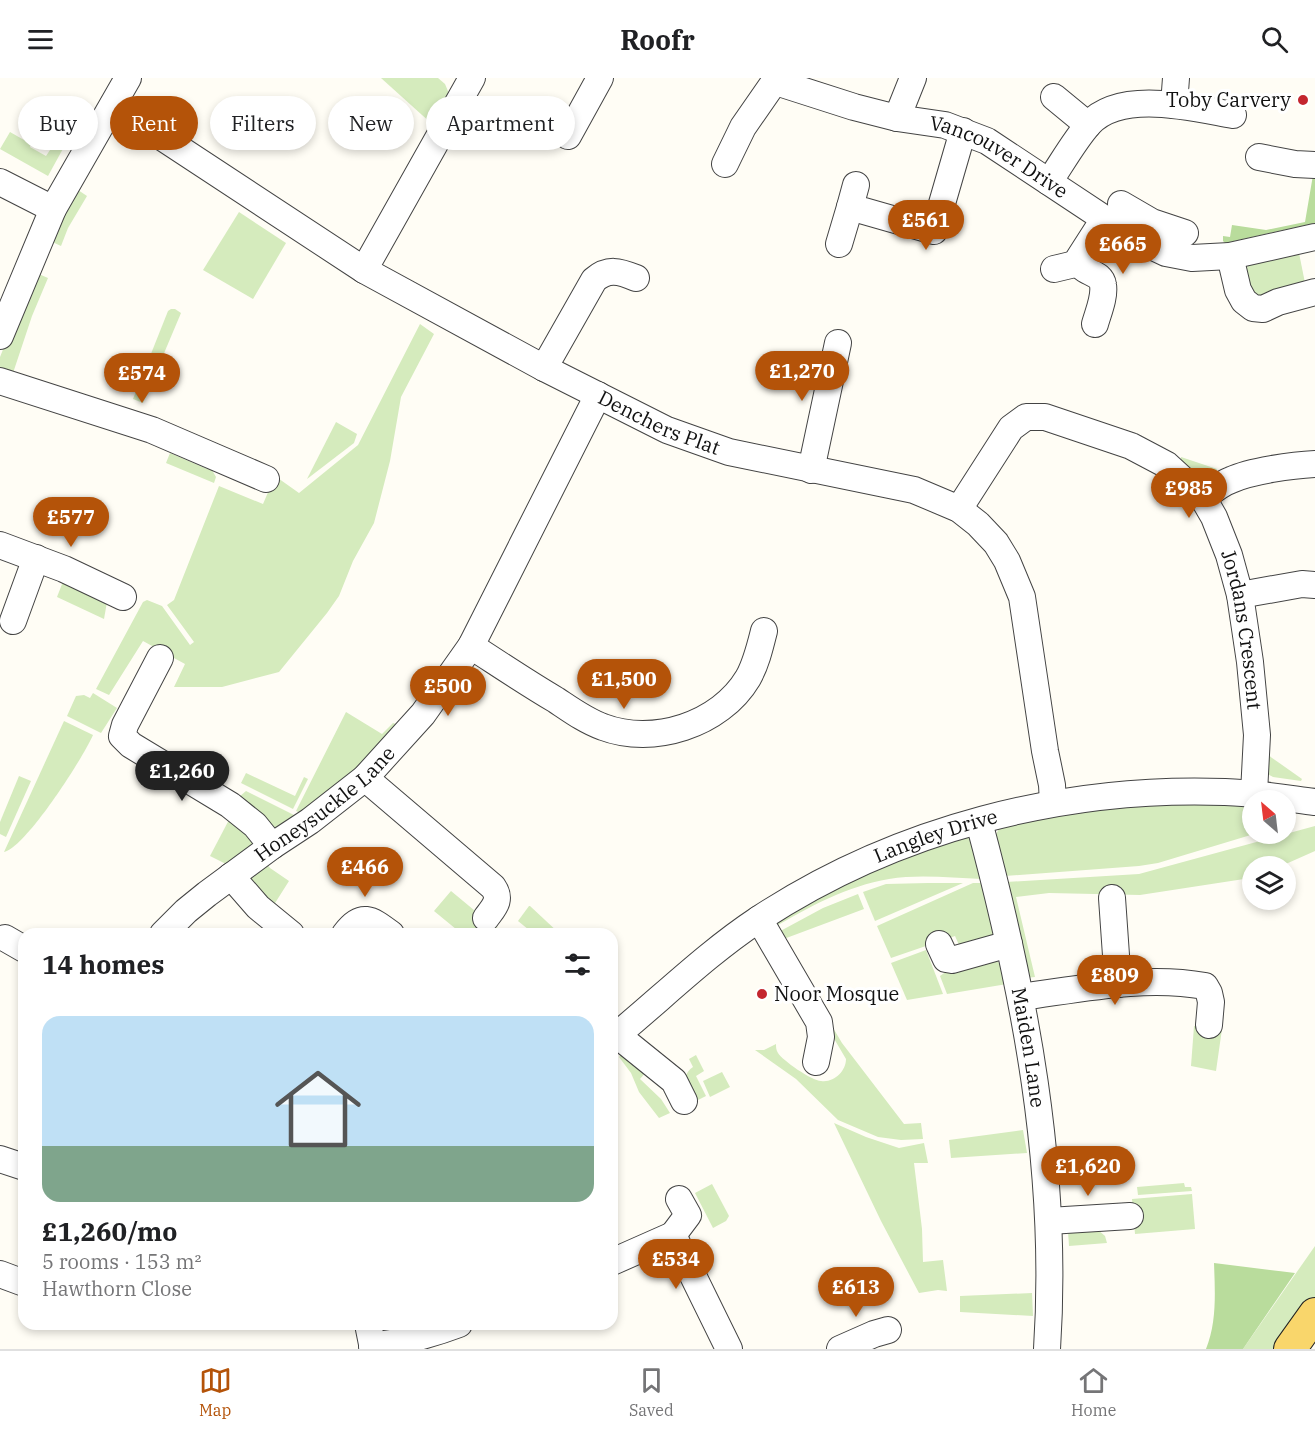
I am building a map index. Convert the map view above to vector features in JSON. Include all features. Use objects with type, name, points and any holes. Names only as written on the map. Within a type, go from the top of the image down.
[{"type":"main road","points":[[1290,1349],[1315,1314]]},
{"type":"street","points":[[118,96],[128,78]]},
{"type":"street","points":[[575,123],[600,78]]},
{"type":"street","points":[[897,118],[913,78]]},
{"type":"street","points":[[1174,105],[1176,79]]},
{"type":"street","points":[[364,270],[466,80]]},
{"type":"street","name":"Vancouver Drive","points":[[736,156],[757,105],[776,80],[854,107],[897,118],[945,125],[987,141],[1049,182],[1112,212],[1147,233],[1166,253],[1192,258],[1230,256],[1315,237]]},
{"type":"street","points":[[1059,92],[1088,125]]},
{"type":"street","points":[[1049,182],[1088,125],[1097,117],[1122,106],[1174,105],[1233,115]]},
{"type":"street","points":[[0,336],[53,209],[110,110]]},
{"type":"street","points":[[839,244],[853,196],[945,235],[963,131]]},
{"type":"street","name":"Denchers Plat","points":[[181,150],[364,270],[544,368],[667,430],[706,445],[811,470],[914,490],[959,509],[978,524],[996,543],[1007,561],[1022,597],[1053,803]]},
{"type":"street","points":[[1259,157],[1295,164],[1315,165]]},
{"type":"street","points":[[0,182],[53,209]]},
{"type":"street","points":[[1079,263],[1081,252],[1112,212]]},
{"type":"street","points":[[1147,233],[1185,233]]},
{"type":"street","points":[[1230,256],[1244,302],[1253,308],[1263,309],[1278,302],[1315,292]]},
{"type":"street","points":[[1054,269],[1079,263]]},
{"type":"street","points":[[1079,263],[1095,274],[1102,283],[1103,294],[1095,324]]},
{"type":"street","points":[[544,368],[594,280],[601,274],[612,271],[636,278]]},
{"type":"street","points":[[811,470],[838,343]]},
{"type":"street","points":[[0,381],[152,430],[266,479]]},
{"type":"street","name":"Honeysuckle Lane","points":[[169,928],[186,911],[231,876],[310,821],[365,778],[423,714],[471,646],[598,395]]},
{"type":"street","name":"Jordans Crescent","points":[[959,509],[1011,428],[1018,422],[1034,416],[1045,417],[1140,450],[1167,465],[1203,498],[1214,517],[1229,555],[1240,595],[1256,717],[1254,790]]},
{"type":"street","points":[[1203,498],[1234,478],[1315,464]]},
{"type":"street","points":[[0,545],[74,573],[123,597]]},
{"type":"street","points":[[13,621],[36,558]]},
{"type":"street","points":[[1240,595],[1302,584],[1315,585]]},
{"type":"street","points":[[471,646],[604,728],[622,732],[659,733],[678,730],[697,723],[731,699],[747,680],[764,631]]},
{"type":"street","points":[[160,658],[125,725],[122,736],[131,745],[230,805],[255,825],[272,846]]},
{"type":"street","points":[[365,778],[493,887],[498,896],[497,902],[486,918]]},
{"type":"street","name":"Langley Drive","points":[[618,1033],[696,965],[759,919],[793,897],[884,853],[979,822],[1053,803],[1148,792],[1242,793]]},
{"type":"street","name":"Langley Drive","points":[[1296,799],[1315,802]]},
{"type":"street","name":"Maiden Lane","points":[[979,822],[1021,997],[1041,1125],[1049,1221],[1047,1349]]},
{"type":"street","points":[[231,876],[258,907],[284,928]]},
{"type":"street","points":[[1112,898],[1118,984]]},
{"type":"street","points":[[759,919],[819,1022],[821,1037],[816,1062]]},
{"type":"street","points":[[350,928],[355,923],[368,920],[374,921],[383,928]]},
{"type":"street","points":[[939,944],[946,959],[952,960],[1009,944]]},
{"type":"street","points":[[1021,997],[1118,984],[1178,982],[1205,986],[1211,1002],[1209,1025]]},
{"type":"street","points":[[618,1040],[674,1081],[684,1101]]},
{"type":"street","points":[[618,1259],[674,1235],[688,1215],[679,1199]]},
{"type":"street","points":[[1049,1221],[1130,1216]]},
{"type":"street","points":[[674,1235],[729,1349]]},
{"type":"street","points":[[0,1274],[18,1281]]},
{"type":"street","points":[[371,1340],[419,1338],[442,1330]]},
{"type":"street","points":[[840,1349],[880,1338]]},
{"type":"green space","points":[[381,78],[438,78],[445,84],[450,96],[426,96],[426,119],[414,108],[414,96],[401,96]]},
{"type":"green space","points":[[10,132],[18,137],[18,150],[35,150],[46,156],[50,150],[62,150],[48,176],[0,149]]},
{"type":"green space","points":[[1313,175],[1315,175],[1315,223],[1225,243],[1223,241],[1223,236],[1230,237],[1232,225],[1266,230],[1305,222]]},
{"type":"green space","points":[[75,188],[87,196],[68,228],[61,246],[48,240]]},
{"type":"green space","points":[[239,212],[286,243],[253,299],[203,270]]},
{"type":"green space","points":[[1299,253],[1305,283],[1261,297],[1253,292],[1247,279],[1248,264]]},
{"type":"green space","points":[[34,272],[48,278],[32,316],[11,379],[0,370],[0,357]]},
{"type":"green space","points":[[171,309],[181,313],[143,403],[133,399],[168,311]]},
{"type":"green space","points":[[420,324],[434,334],[401,397],[390,461],[374,523],[353,561],[339,596],[279,672],[222,687],[174,687],[185,664],[143,641],[109,695],[96,689],[143,602],[147,600],[162,606],[190,645],[194,642],[167,605],[174,600],[219,486],[263,504],[275,476],[299,493],[358,445]]},
{"type":"green space","points":[[336,422],[357,434],[354,443],[307,479]]},
{"type":"green space","points":[[170,453],[212,470],[216,477],[214,483],[166,463]]},
{"type":"green space","points":[[1181,457],[1217,469],[1213,479],[1203,479],[1195,475],[1180,462]]},
{"type":"green space","points":[[64,579],[107,602],[104,619],[57,597]]},
{"type":"green space","points":[[93,693],[117,708],[101,733],[67,716],[76,696],[84,695],[90,698]]},
{"type":"green space","points":[[346,712],[382,734],[393,723],[402,726],[307,816],[296,811]]},
{"type":"green space","points":[[64,721],[93,735],[66,781],[39,819],[26,835],[4,852]]},
{"type":"green space","points":[[1268,755],[1302,779],[1301,781],[1273,777],[1266,773]]},
{"type":"green space","points":[[246,773],[295,796],[304,777],[308,779],[293,809],[241,783]]},
{"type":"green space","points":[[19,776],[31,781],[6,837],[0,834],[0,822]]},
{"type":"green space","points":[[246,791],[300,818],[279,834],[239,797]]},
{"type":"green space","points":[[1173,801],[1242,804],[1242,838],[1158,863],[1005,876],[994,838],[1001,825],[1050,812]]},
{"type":"green space","points":[[231,816],[256,846],[230,866],[210,856]]},
{"type":"green space","points":[[1315,826],[1315,851],[1296,859],[1296,856],[1242,856],[1242,879],[1140,895],[1049,893],[1016,897],[1035,977],[1025,978],[1006,882],[1139,874],[1249,844],[1296,844],[1296,831]]},
{"type":"green space","points":[[969,836],[982,879],[924,877],[873,882],[814,905],[773,928],[770,923],[885,861]]},
{"type":"green space","points":[[267,864],[289,881],[270,911],[250,881],[251,876]]},
{"type":"green space","points":[[963,883],[875,921],[863,892],[886,884]]},
{"type":"green space","points":[[973,883],[984,883],[996,936],[959,945],[955,936],[891,958],[877,926]]},
{"type":"green space","points":[[451,891],[498,928],[455,928],[434,911]]},
{"type":"green space","points":[[858,894],[864,909],[781,940],[842,1043],[904,1124],[921,1123],[923,1139],[901,1140],[878,1137],[838,1120],[796,1079],[755,1050],[764,1050],[776,1044],[777,1052],[785,1060],[804,1074],[817,1080],[830,1080],[842,1072],[846,1059],[773,935],[823,908]]},
{"type":"green space","points":[[530,906],[554,928],[527,928],[518,921]]},
{"type":"green space","points":[[926,950],[943,994],[907,1000],[891,963]]},
{"type":"green space","points":[[996,960],[1002,966],[1007,984],[947,994],[940,976],[959,966]]},
{"type":"green space","points":[[1194,1026],[1222,1029],[1216,1071],[1191,1066]]},
{"type":"green space","points":[[623,1051],[646,1072],[640,1079],[661,1099],[670,1113],[659,1118],[639,1092],[631,1073],[619,1057]]},
{"type":"green space","points":[[696,1055],[704,1071],[696,1076],[706,1096],[692,1103],[685,1079],[693,1067],[689,1059]]},
{"type":"green space","points":[[722,1072],[730,1087],[710,1097],[703,1081]]},
{"type":"green space","points":[[834,1123],[899,1148],[924,1143],[928,1163],[914,1163],[922,1229],[923,1262],[943,1260],[947,1291],[919,1293]]},
{"type":"green space","points":[[1023,1130],[1027,1153],[951,1158],[949,1140]]},
{"type":"green space","points":[[1184,1183],[1185,1187],[1191,1187],[1192,1191],[1138,1195],[1137,1187]]},
{"type":"green space","points":[[712,1184],[729,1216],[726,1221],[713,1228],[695,1193]]},
{"type":"green space","points":[[1192,1194],[1195,1229],[1135,1234],[1132,1199]]},
{"type":"green space","points":[[1098,1230],[1105,1236],[1107,1243],[1069,1246],[1068,1231]]},
{"type":"green space","points":[[1315,1246],[1315,1298],[1278,1349],[1243,1349]]},
{"type":"green space","points":[[1214,1263],[1295,1273],[1243,1349],[1206,1349],[1214,1318]]},
{"type":"green space","points":[[1032,1293],[1033,1316],[960,1312],[960,1296]]},
{"type":"place","name":"Toby Carvery","points":[[1303,100]]},
{"type":"place","name":"Noor Mosque","points":[[762,994]]}]
